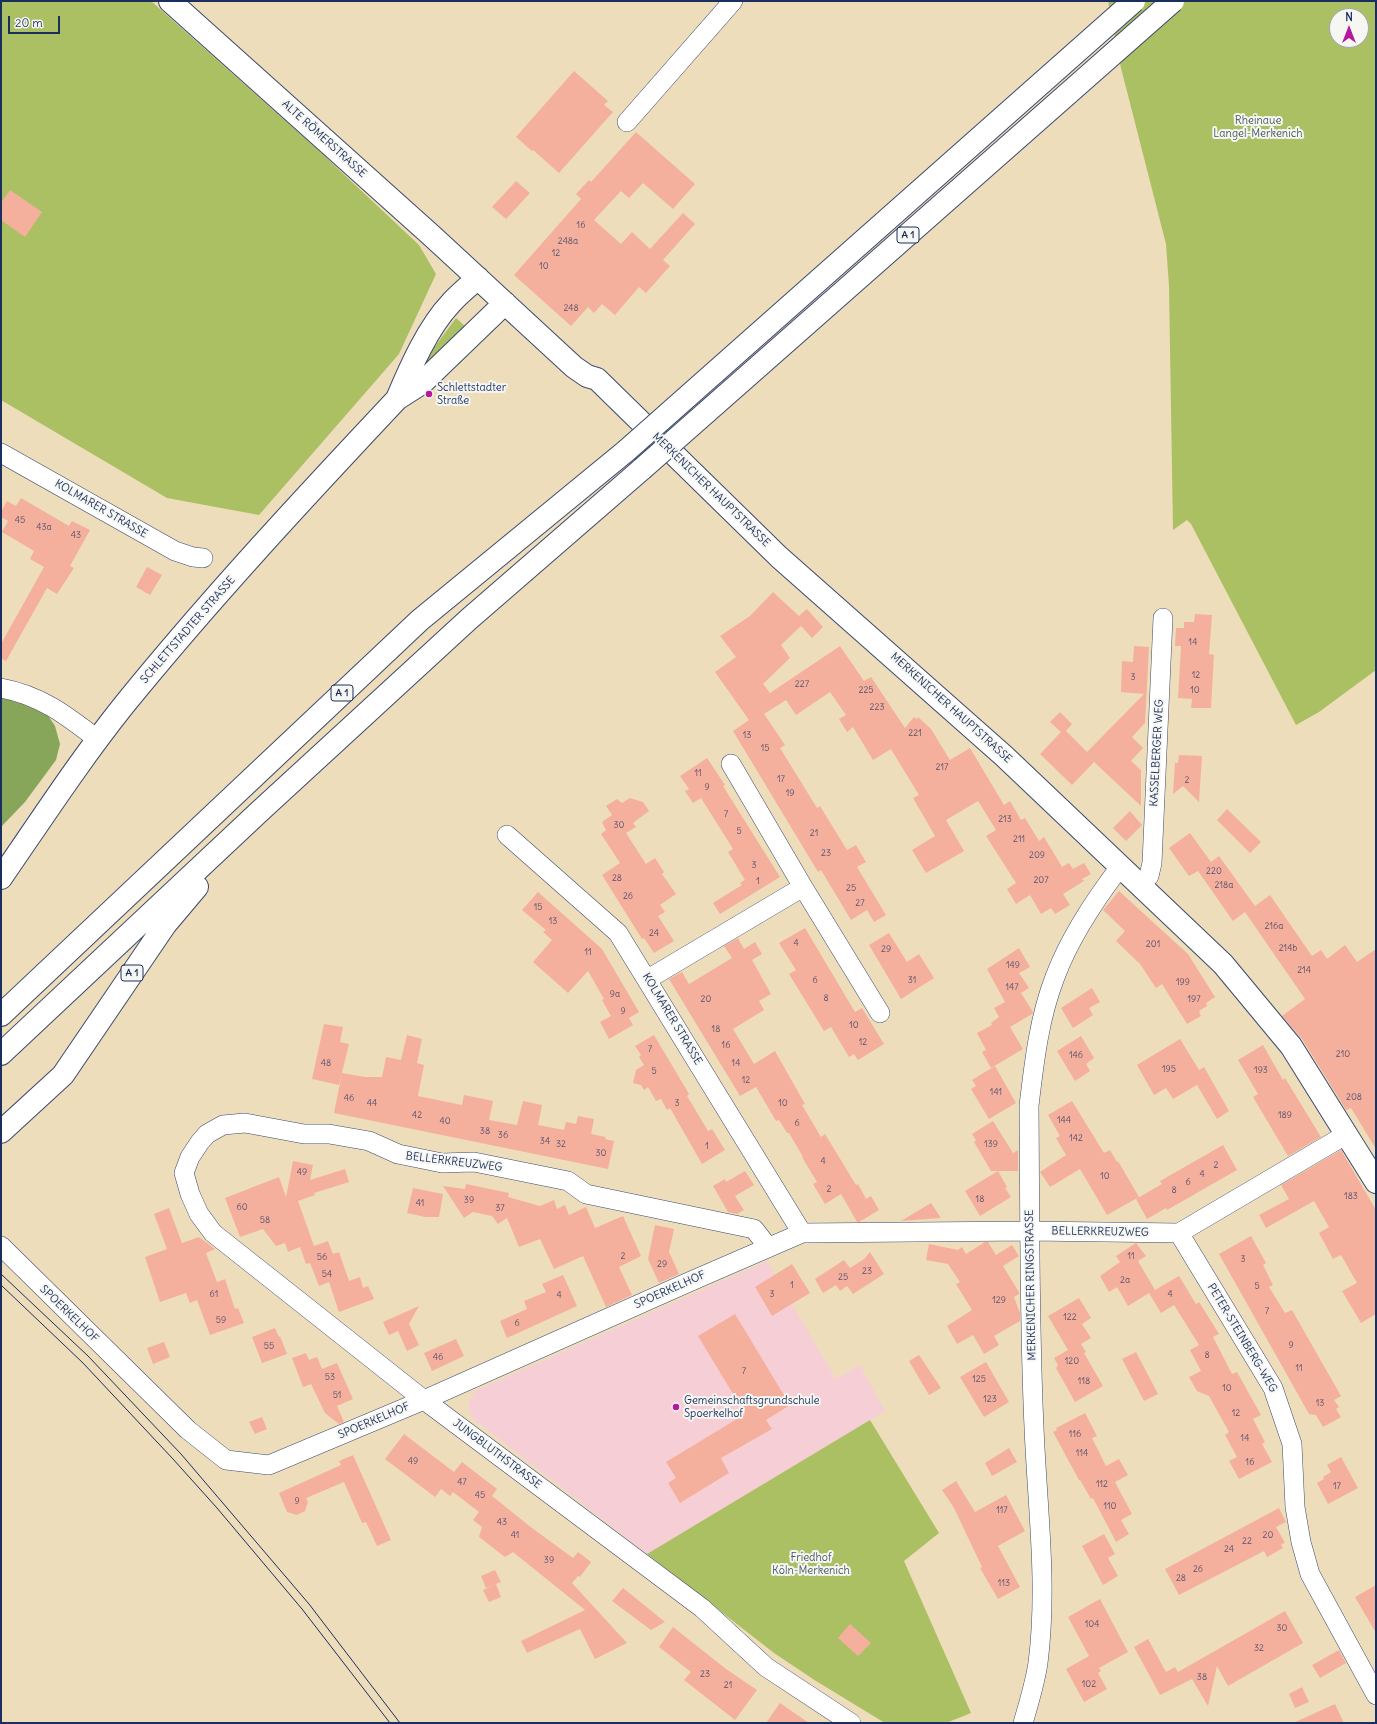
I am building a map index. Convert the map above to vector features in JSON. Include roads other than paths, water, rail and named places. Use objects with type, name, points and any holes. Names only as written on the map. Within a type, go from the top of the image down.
[{"type":"main road","name":"ALTE RÖMERSTRASSE","points":[[170,1],[478,278]]},
{"type":"main road","name":"A 1","points":[[1,1014],[420,620],[626,451],[1134,1]]},
{"type":"main road","name":"A 1","points":[[1,1054],[260,811],[469,619],[642,469],[1173,1]]},
{"type":"main road","name":"MERKENICHER HAUPTSTRASSE","points":[[478,278],[574,368],[587,376],[597,379],[779,557],[1004,756],[1223,964],[1291,1046],[1376,1182]]},
{"type":"main road","name":"SCHLETTSTADTER STRASSE","points":[[397,399],[411,367],[435,324],[450,304],[478,278]]},
{"type":"main road","name":"SCHLETTSTADTER STRASSE","points":[[1,878],[97,739],[218,594],[397,399],[422,384],[505,303]]},
{"type":"main road","name":"A 1","points":[[1,1132],[63,1075],[166,925],[260,811]]},
{"type":"street","points":[[626,122],[733,1]]},
{"type":"street","name":"KOLMARER STRASSE","points":[[1,453],[174,551],[192,557],[203,558]]},
{"type":"street","name":"KASSELBERGER WEG","points":[[1140,885],[1149,876],[1152,863],[1163,618]]},
{"type":"street","points":[[1,688],[35,698],[57,709],[97,739]]},
{"type":"street","points":[[731,764],[803,887],[880,1013]]},
{"type":"street","name":"KOLMARER STRASSE","points":[[506,834],[618,933],[648,979],[802,1233]]},
{"type":"street","name":"MERKENICHER RINGSTRASSE","points":[[1023,1723],[1033,1689],[1038,1662],[1041,1616],[1041,1568],[1034,1425],[1030,1230],[1029,1106],[1034,1060],[1054,978],[1072,940],[1102,891],[1120,867]]},
{"type":"street","points":[[648,979],[803,887]]},
{"type":"street","name":"BELLERKREUZWEG","points":[[190,1157],[207,1134],[223,1125],[244,1123],[304,1134],[329,1134],[369,1141],[398,1154],[442,1163],[474,1162],[568,1181],[586,1194],[754,1229],[768,1247]]},
{"type":"street","points":[[1178,1233],[1347,1134]]},
{"type":"street","name":"JUNGBLUTHSTRASSE","points":[[190,1157],[184,1173],[188,1187],[199,1214],[212,1233],[424,1400],[702,1608],[766,1667],[851,1723]]},
{"type":"street","name":"BELLERKREUZWEG","points":[[802,1233],[1030,1230],[1178,1233]]},
{"type":"street","name":"SPOERKELHOF","points":[[1,1246],[188,1430],[226,1460],[269,1465],[424,1400],[802,1233]]},
{"type":"street","name":"PETER-STEINBERG-WEG","points":[[1178,1233],[1273,1388],[1292,1444],[1295,1507],[1301,1542],[1310,1574],[1376,1695]]},
{"type":"tram line","points":[[1,1274],[88,1356],[181,1454],[309,1604],[400,1723]]},
{"type":"tram line","points":[[1,1285],[83,1363],[217,1508],[302,1609],[390,1723]]},
{"type":"place","name":"Schlettstadter Straße","points":[[429,394]]},
{"type":"place","name":"Gemeinschaftsgrundschule Spoerkelhof","points":[[676,1407]]},
{"type":"park label","name":"Rheinaue Langel-Merkenich","points":[[1258,127]]},
{"type":"park label","name":"Friedhof Köln-Merkenich","points":[[811,1564]]}]
